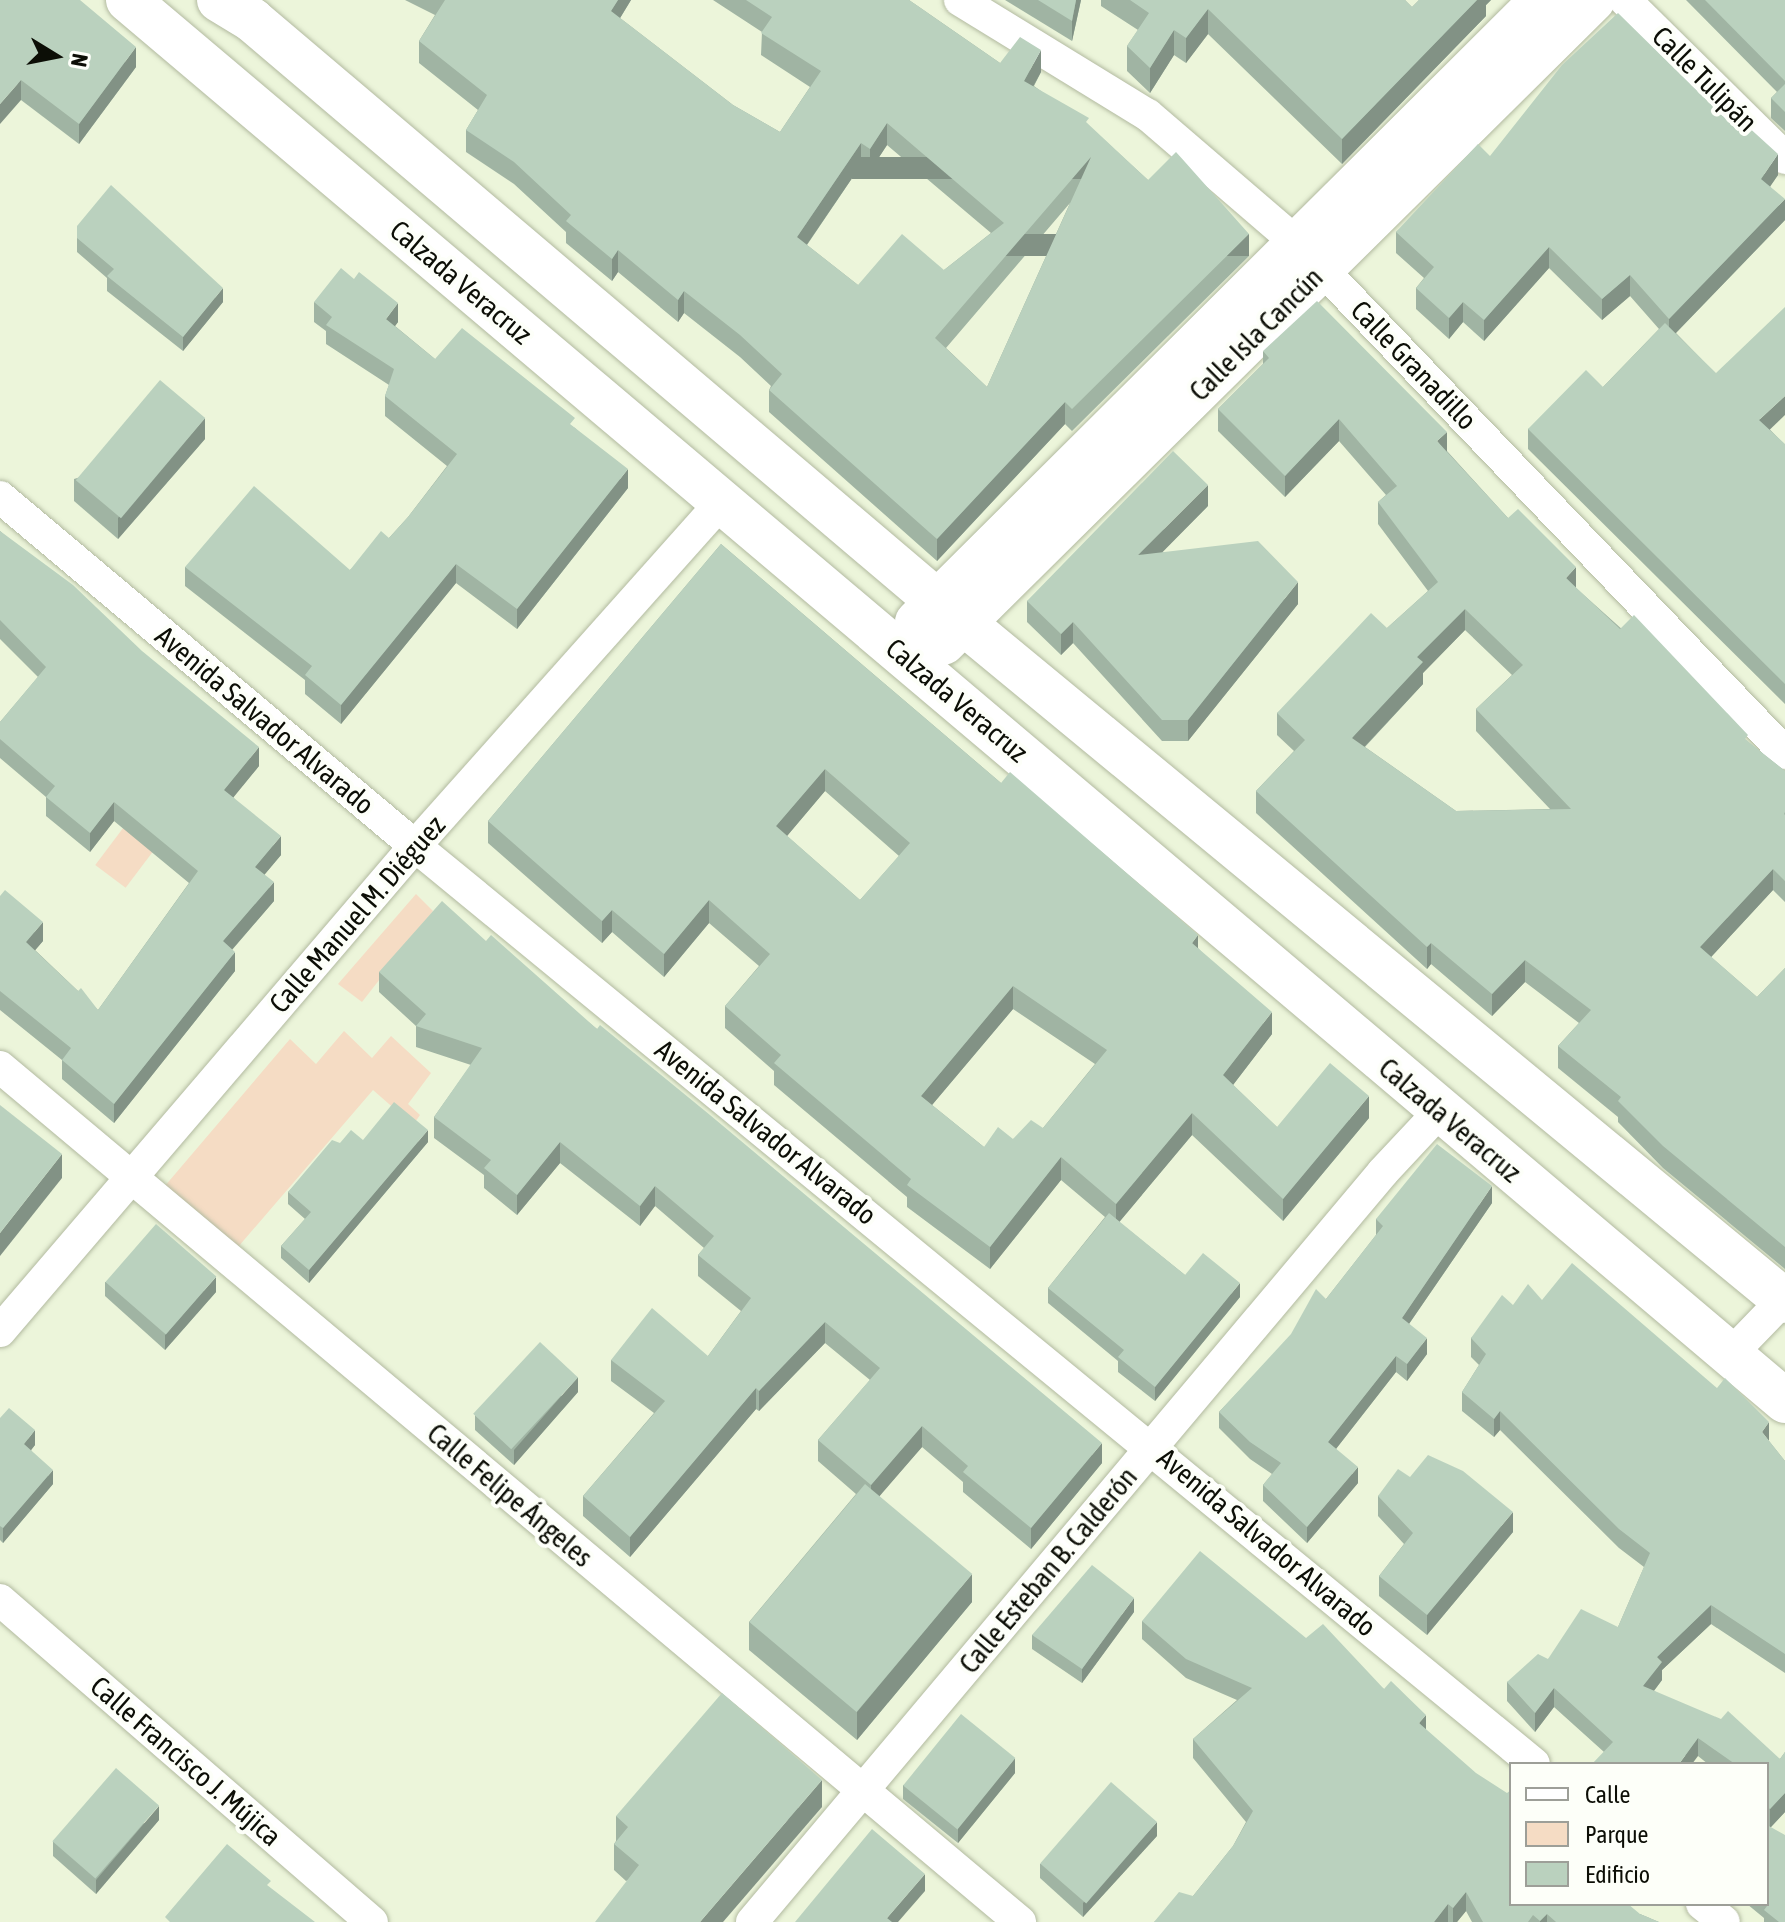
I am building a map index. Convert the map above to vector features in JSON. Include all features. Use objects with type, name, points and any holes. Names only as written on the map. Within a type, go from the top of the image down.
[{"type":"main road","name":"Calzada Veracruz","points":[[128,0],[1785,1401]]},
{"type":"main road","name":"Calle Isla Cancún","points":[[1309,256],[1542,0]]},
{"type":"main road","name":"Calle Isla Cancún","points":[[906,656],[1309,256],[1593,0]]},
{"type":"main road","points":[[244,7],[950,612],[1785,1300]]},
{"type":"street","name":"Calle Granadillo","points":[[960,0],[1148,115],[1309,256],[1785,753]]},
{"type":"street","name":"Calle Tulipán","points":[[1625,0],[1785,158]]},
{"type":"street","name":"Avenida Salvador Alvarado","points":[[0,497],[415,846],[1153,1447],[1532,1762]]},
{"type":"street","name":"Calle Manuel M. Diéguez","points":[[0,1331],[415,846],[721,503]]},
{"type":"street","name":"Calle Felipe Ángeles","points":[[0,1067],[1020,1922]]},
{"type":"street","name":"Calle Esteban B. Calderón","points":[[752,1922],[1440,1111]]},
{"type":"street","points":[[1730,1355],[1785,1300]]},
{"type":"street","name":"Calle Francisco J. Mújica","points":[[0,1600],[372,1922]]},
{"type":"street","points":[[1704,1906],[1724,1922]]},
{"type":"green space","points":[[206,718],[236,741],[126,888],[95,865]]},
{"type":"green space","points":[[416,894],[433,911],[362,1002],[338,984]]},
{"type":"green space","points":[[344,1031],[372,1058],[391,1036],[431,1073],[408,1104],[420,1115],[413,1125],[373,1090],[238,1247],[164,1187],[290,1039],[316,1064]]},
{"type":"building","points":[[0,0],[80,0],[136,47],[79,124],[21,80],[0,104]]},
{"type":"building","points":[[445,0],[618,0],[611,11],[733,105],[780,132],[821,71],[761,33],[772,17],[746,0],[909,0],[1000,63],[1020,37],[1041,50],[1024,81],[1089,118],[1086,122],[1148,180],[1176,152],[1249,234],[1072,409],[1065,402],[937,539],[769,390],[782,374],[740,335],[684,291],[678,300],[618,250],[612,259],[566,221],[571,215],[514,162],[466,130],[487,95],[419,41]],"holes":[[[887,123],[1004,223],[944,270],[902,234],[858,285],[797,237],[861,143],[870,149]],[[1091,157],[987,387],[935,338]]]},
{"type":"building","points":[[1038,0],[1076,0],[1072,21]]},
{"type":"building","points":[[1130,0],[1405,0],[1412,7],[1419,0],[1477,0],[1342,139],[1208,9],[1186,38],[1174,30],[1150,68],[1127,46],[1149,13]]},
{"type":"building","points":[[1705,0],[1785,0],[1785,81]]},
{"type":"building","points":[[1618,13],[1738,131],[1745,124],[1778,154],[1761,179],[1785,199],[1669,319],[1630,275],[1602,299],[1549,247],[1484,320],[1463,302],[1449,318],[1416,288],[1434,267],[1396,232],[1478,144],[1490,156],[1562,65]]},
{"type":"building","points":[[1785,84],[1785,112],[1771,98]]},
{"type":"building","points":[[111,185],[223,288],[183,337],[107,276],[114,269],[77,238],[77,226]]},
{"type":"building","points":[[341,268],[354,279],[359,272],[398,303],[386,319],[435,359],[462,328],[575,418],[570,424],[628,469],[517,609],[456,564],[341,705],[305,675],[312,666],[185,567],[254,486],[350,570],[381,531],[389,538],[457,454],[385,396],[394,369],[326,325],[332,317],[314,302]]},
{"type":"building","points":[[1317,301],[1447,432],[1437,441],[1508,518],[1518,509],[1576,567],[1566,578],[1620,629],[1634,615],[1748,735],[1745,739],[1785,771],[1785,881],[1773,869],[1700,947],[1757,997],[1785,968],[1785,1247],[1663,1146],[1618,1101],[1621,1097],[1558,1046],[1591,1010],[1525,960],[1492,994],[1431,943],[1427,947],[1256,791],[1305,740],[1277,713],[1371,613],[1387,628],[1438,582],[1378,502],[1397,486],[1339,419],[1285,476],[1218,409],[1269,358],[1263,351]],"holes":[[[1465,609],[1523,665],[1476,709],[1571,809],[1456,811],[1352,738],[1423,662],[1417,657]]]},
{"type":"building","points":[[1785,307],[1785,396],[1759,420],[1785,444],[1785,684],[1528,429],[1586,370],[1603,387],[1665,323],[1716,373]]},
{"type":"building","points":[[160,380],[205,418],[121,518],[76,480]]},
{"type":"building","points":[[1173,451],[1208,485],[1138,555],[1258,541],[1298,582],[1188,720],[1162,720],[1073,622],[1061,634],[1027,601]]},
{"type":"building","points":[[0,531],[73,585],[142,651],[259,747],[224,790],[281,836],[255,867],[274,882],[223,941],[235,952],[114,1104],[62,1060],[71,1048],[0,991],[0,896],[5,890],[43,922],[26,942],[78,991],[81,988],[98,1010],[198,871],[114,802],[90,833],[46,797],[55,786],[0,739],[0,722],[46,667],[0,620]]},
{"type":"building","points":[[721,544],[1001,783],[1010,772],[1198,935],[1192,943],[1272,1012],[1223,1075],[1277,1127],[1330,1063],[1369,1096],[1283,1199],[1192,1113],[1116,1204],[1061,1157],[990,1247],[907,1185],[911,1179],[774,1063],[781,1055],[725,1006],[770,954],[709,900],[664,954],[612,910],[602,921],[488,821]],"holes":[[[825,769],[910,843],[860,900],[776,826]],[[1013,986],[1107,1050],[1043,1128],[1031,1120],[1013,1139],[998,1127],[984,1147],[921,1096]]]},
{"type":"building","points":[[442,901],[486,941],[491,935],[597,1029],[600,1025],[710,1115],[1102,1443],[1031,1528],[963,1472],[968,1466],[922,1426],[871,1485],[818,1440],[880,1368],[825,1322],[759,1391],[756,1388],[630,1537],[583,1496],[665,1401],[611,1360],[652,1308],[708,1356],[751,1298],[698,1255],[714,1236],[655,1186],[640,1206],[560,1142],[517,1195],[484,1168],[491,1160],[434,1117],[482,1048],[416,1026],[426,1014],[379,972]]},
{"type":"building","points":[[394,1102],[428,1130],[309,1270],[281,1246],[311,1212],[288,1192],[332,1140],[340,1143],[351,1130],[363,1140]]},
{"type":"building","points":[[0,1105],[62,1154],[0,1233]]},
{"type":"building","points":[[1437,1144],[1492,1186],[1402,1318],[1427,1338],[1407,1364],[1396,1356],[1328,1442],[1358,1467],[1307,1527],[1263,1485],[1281,1463],[1250,1442],[1219,1412],[1291,1334],[1316,1289],[1326,1299],[1383,1226],[1376,1219]]},
{"type":"building","points":[[1109,1213],[1185,1275],[1203,1253],[1240,1283],[1155,1387],[1118,1357],[1124,1350],[1048,1288]]},
{"type":"building","points":[[156,1224],[216,1276],[166,1335],[105,1282]]},
{"type":"building","points":[[1572,1263],[1717,1388],[1725,1378],[1769,1422],[1762,1432],[1785,1461],[1785,1654],[1711,1605],[1657,1657],[1662,1662],[1643,1686],[1721,1719],[1728,1711],[1780,1759],[1785,1752],[1785,1793],[1770,1809],[1769,1762],[1732,1762],[1698,1738],[1680,1762],[1594,1762],[1613,1742],[1554,1688],[1535,1713],[1507,1682],[1538,1654],[1548,1659],[1581,1609],[1618,1627],[1650,1553],[1619,1529],[1500,1411],[1494,1419],[1462,1392],[1486,1354],[1471,1338],[1502,1295],[1513,1305],[1528,1284],[1542,1300]]},
{"type":"building","points":[[540,1342],[578,1377],[511,1449],[473,1414]]},
{"type":"building","points":[[9,1408],[35,1430],[24,1444],[53,1470],[3,1528],[0,1526],[0,1418]]},
{"type":"building","points":[[1428,1455],[1463,1471],[1513,1512],[1427,1615],[1379,1576],[1413,1533],[1378,1496],[1398,1469],[1410,1477]]},
{"type":"building","points":[[865,1484],[972,1574],[857,1712],[749,1622]]},
{"type":"building","points":[[1200,1551],[1306,1638],[1323,1624],[1384,1689],[1391,1681],[1426,1715],[1419,1723],[1476,1773],[1509,1792],[1509,1906],[1630,1906],[1659,1922],[1556,1922],[1547,1914],[1540,1921],[1533,1915],[1528,1922],[1483,1922],[1466,1892],[1453,1908],[1448,1904],[1434,1922],[1154,1922],[1179,1892],[1193,1896],[1233,1846],[1253,1811],[1193,1739],[1252,1688],[1186,1659],[1142,1621]]},
{"type":"building","points":[[1092,1565],[1134,1598],[1082,1669],[1032,1635]]},
{"type":"building","points":[[722,1693],[822,1780],[700,1922],[595,1922],[639,1865],[614,1844],[628,1827],[616,1816]]},
{"type":"building","points":[[961,1714],[1015,1758],[958,1830],[903,1785]]},
{"type":"building","points":[[116,1768],[159,1805],[95,1879],[52,1841]]},
{"type":"building","points":[[1111,1782],[1157,1822],[1086,1904],[1040,1864]]},
{"type":"building","points":[[1769,1826],[1785,1835],[1785,1922],[1779,1922],[1764,1910],[1769,1906]]},
{"type":"building","points":[[872,1829],[925,1874],[887,1918],[892,1922],[795,1922]]},
{"type":"building","points":[[227,1844],[271,1881],[267,1885],[315,1922],[170,1922],[165,1917]]}]
